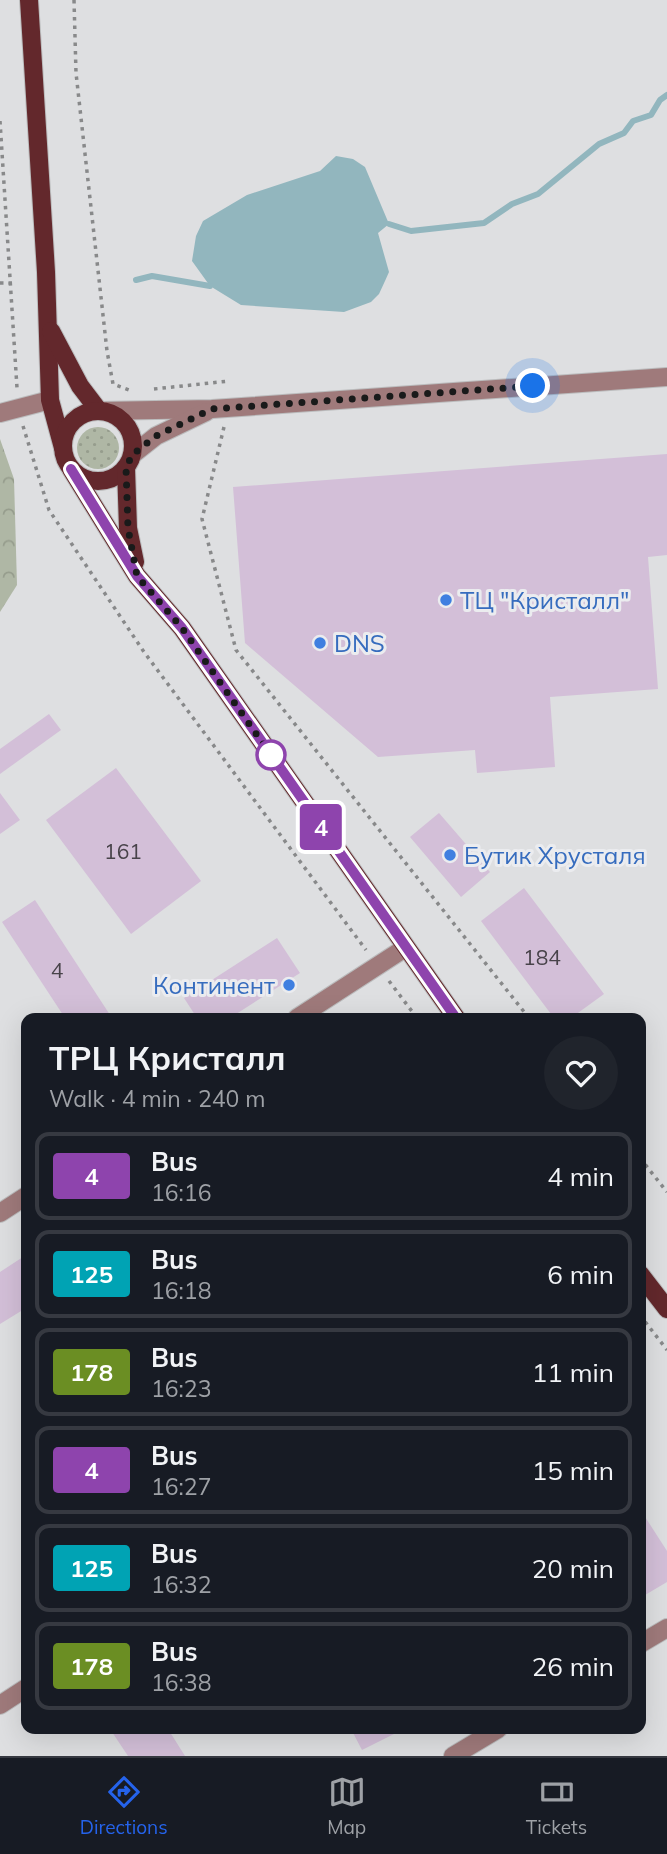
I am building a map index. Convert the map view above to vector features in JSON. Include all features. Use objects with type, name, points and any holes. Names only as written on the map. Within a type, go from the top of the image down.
[{"type":"main road","points":[[29,0],[49,327],[50,400],[65,460],[137,576],[182,628],[452,1013]]},
{"type":"main road","points":[[49,327],[80,386],[99,411]]},
{"type":"main road","points":[[63,448],[69,426],[88,413],[99,411],[114,415],[126,425],[132,439],[128,528],[137,576]]},
{"type":"main road","points":[[71,469],[88,480],[109,480],[129,461]]},
{"type":"main road","points":[[646,1286],[667,1310]]},
{"type":"street","points":[[99,411],[219,415],[667,377]]},
{"type":"street","points":[[0,413],[50,400]]},
{"type":"street","points":[[129,461],[156,436],[219,415]]},
{"type":"street","points":[[305,1013],[405,947]]},
{"type":"street","points":[[0,1213],[21,1199]]},
{"type":"street","points":[[646,1640],[667,1628]]},
{"type":"street","points":[[0,1705],[21,1691]]},
{"type":"street","points":[[453,1756],[490,1734]]},
{"type":"path","points":[[74,0],[76,73],[107,351],[113,384],[131,391]]},
{"type":"path","points":[[0,283],[12,284]]},
{"type":"path","points":[[143,390],[229,381]]},
{"type":"path","points":[[219,415],[202,519],[236,650],[525,1013]]},
{"type":"path","points":[[646,1166],[667,1192]]},
{"type":"path","points":[[646,1323],[667,1350]]},
{"type":"green space","points":[[98,427],[113,433],[119,448],[113,463],[98,469],[83,463],[77,448],[83,433]]},
{"type":"green space","points":[[0,439],[14,479],[17,585],[0,612]]},
{"type":"water","points":[[336,156],[353,159],[365,167],[389,224],[378,233],[389,272],[379,294],[371,302],[344,312],[241,305],[210,286],[192,261],[196,236],[203,221],[247,195],[320,171]]},
{"type":"building","name":"ТЦ \"Кристалл\"","points":[[667,454],[667,555],[648,557],[658,689],[550,697],[555,767],[477,773],[475,750],[378,757],[245,643],[233,487]]},
{"type":"building","points":[[49,714],[61,730],[0,774],[0,749]]},
{"type":"building","points":[[116,768],[201,881],[131,934],[46,820]]},
{"type":"building","points":[[0,793],[20,820],[0,834]]},
{"type":"building","name":"Бутик Хрусталя","points":[[439,813],[490,872],[461,897],[410,837]]},
{"type":"building","points":[[524,888],[604,994],[578,1013],[550,1013],[481,921]]},
{"type":"building","points":[[35,900],[109,1013],[62,1013],[2,922]]},
{"type":"building","points":[[277,938],[300,973],[238,1013],[194,1013],[184,998]]},
{"type":"building","points":[[21,1258],[21,1311],[0,1324],[0,1272]]},
{"type":"building","points":[[646,1518],[667,1551],[667,1582],[646,1594]]},
{"type":"building","points":[[113,1734],[171,1734],[185,1756],[128,1756]]},
{"type":"building","points":[[354,1734],[394,1734],[362,1750]]},
{"type":"waterway","points":[[389,224],[411,231],[484,223],[512,204],[538,194],[599,144],[624,133],[633,121],[651,115],[660,100],[667,95]]},
{"type":"waterway","points":[[136,280],[152,276],[210,286]]},
{"type":"bus line","name":"4","points":[[71,469],[137,576],[182,628],[452,1013]]},
{"type":"place","name":"ТЦ \"Кристалл\"","points":[[446,600]]},
{"type":"place","name":"DNS","points":[[320,643]]},
{"type":"place","name":"Бутик Хрусталя","points":[[450,855]]},
{"type":"place","name":"Континент","points":[[289,985]]},
{"type":"route","points":[[271,755],[278,765],[182,628],[137,576],[128,528],[126,468],[132,455],[156,436],[212,409],[533,386]]}]
